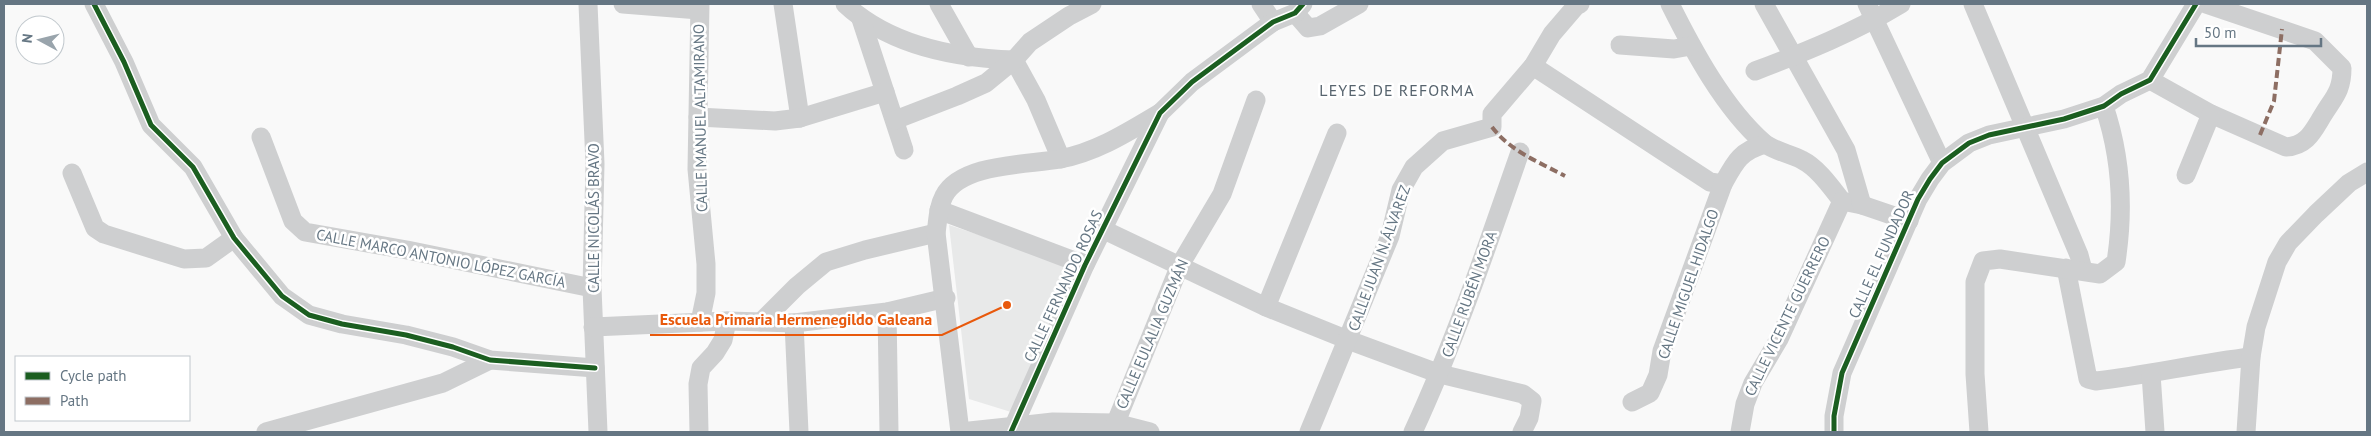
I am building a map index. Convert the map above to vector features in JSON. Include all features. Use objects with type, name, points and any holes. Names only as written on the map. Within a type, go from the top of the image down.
[{"type":"street","points":[[94,4],[124,62],[151,125],[193,167],[234,238],[282,296],[309,315],[342,324],[406,335],[453,347],[490,360],[595,368]]},
{"type":"street","name":"CALLE NICOLÁS BRAVO","points":[[588,4],[594,164],[592,288],[598,432]]},
{"type":"street","points":[[623,4],[699,7]]},
{"type":"street","points":[[783,4],[800,118]]},
{"type":"street","points":[[845,4],[861,18],[888,34],[946,52],[1014,60]]},
{"type":"street","points":[[939,4],[969,56]]},
{"type":"street","points":[[894,120],[986,83],[1014,60],[1030,42],[1069,16],[1092,4]]},
{"type":"street","points":[[1260,4],[1273,22]]},
{"type":"street","points":[[1150,432],[1053,422],[1013,429],[960,432],[946,298],[936,233],[939,210],[945,194],[955,183],[983,170],[1061,159],[1112,142],[1160,113],[1192,82],[1273,22],[1299,8],[1308,28],[1320,26],[1359,4]]},
{"type":"street","name":"CALLE JUAN N. ÁLVAREZ","points":[[1310,432],[1390,236],[1401,190],[1414,167],[1443,141],[1492,128],[1492,114],[1533,66],[1552,34],[1577,4]]},
{"type":"street","points":[[1670,4],[1691,46],[1734,110],[1765,144],[1804,161],[1827,182],[1842,201],[1862,205],[1909,221]]},
{"type":"street","points":[[1764,4],[1846,150],[1862,205]]},
{"type":"street","points":[[1755,71],[1793,57],[1871,12],[1901,4]]},
{"type":"street","points":[[1973,4],[2025,127],[2075,269],[2088,379],[2096,381],[2151,374],[2198,364],[2251,357]]},
{"type":"street","points":[[2196,4],[2150,80],[2211,114],[2286,146],[2297,146],[2309,138],[2335,99],[2342,83],[2342,68],[2315,41],[2206,4]]},
{"type":"street","name":"CALLE MANUEL ALTAMIRANO","points":[[699,7],[697,169],[706,264],[706,293],[700,322]]},
{"type":"street","points":[[1871,12],[1942,163]]},
{"type":"street","points":[[861,18],[904,150]]},
{"type":"street","points":[[1620,45],[1674,49],[1691,46]]},
{"type":"street","points":[[1014,60],[1036,100],[1061,159]]},
{"type":"street","points":[[1533,66],[1710,182],[1723,184]]},
{"type":"street","name":"CALLE EL FUNDADOR","points":[[1834,432],[1834,416],[1842,373],[1909,221],[1930,179],[1942,163],[1969,143],[1989,134],[2064,119],[2104,106],[2121,94],[2150,80]]},
{"type":"street","points":[[698,118],[775,121],[800,118],[885,92]]},
{"type":"street","name":"CALLE EULALIA GUZMÁN","points":[[1113,428],[1180,265],[1222,194],[1256,100]]},
{"type":"street","points":[[1979,432],[1975,374],[1976,282],[1983,261],[2000,259],[2100,274],[2116,262],[2120,234],[2120,195],[2114,141],[2104,106]]},
{"type":"street","name":"CALLE FERNANDO ROSAS","points":[[1013,429],[1085,265],[1160,113]]},
{"type":"street","points":[[2186,175],[2211,114]]},
{"type":"street","points":[[1266,307],[1337,133]]},
{"type":"street","name":"CALLE MARCO ANTONIO LÓPEZ GARCÍA","points":[[261,137],[293,221],[305,232],[407,250],[592,288]]},
{"type":"street","name":"CALLE MIGUEL HIDALGO","points":[[1632,402],[1650,393],[1658,375],[1664,343],[1723,184],[1734,163],[1749,149],[1765,144]]},
{"type":"street","name":"CALLE RUBÉN MORA","points":[[1413,432],[1440,374],[1469,298],[1520,152]]},
{"type":"street","points":[[2246,432],[2251,357],[2256,327],[2278,262],[2288,243],[2348,183],[2367,172]]},
{"type":"street","points":[[72,173],[95,228],[104,234],[184,259],[206,258],[234,238]]},
{"type":"street","name":"CALLE VICENTE GUERRERO","points":[[1740,432],[1745,404],[1753,383],[1779,339],[1842,201]]},
{"type":"street","points":[[939,210],[1085,265]]},
{"type":"street","points":[[1102,229],[1266,307],[1348,340],[1440,374],[1523,394],[1532,401],[1529,418],[1522,432]]},
{"type":"street","points":[[761,322],[797,286],[826,262],[865,250],[936,233]]},
{"type":"street","points":[[593,327],[727,321],[794,323],[887,312],[946,298]]},
{"type":"street","points":[[887,312],[889,432]]},
{"type":"street","points":[[699,432],[698,384],[701,368],[715,353],[723,340],[727,321]]},
{"type":"street","points":[[794,323],[799,432]]},
{"type":"street","points":[[266,432],[443,384],[490,360]]},
{"type":"street","points":[[2151,374],[2155,432]]},
{"type":"shaded area","points":[[949,225],[1039,255],[1071,269],[1011,412],[969,399]]},
{"type":"marked path","points":[[2260,135],[2274,101],[2282,29]]},
{"type":"marked path","points":[[1492,127],[1507,143],[1535,161],[1565,176]]},
{"type":"cycle path","points":[[94,4],[124,62],[151,125],[193,167],[234,238],[282,296],[309,315],[342,324],[406,335],[453,347],[490,360],[595,368]]},
{"type":"cycle path","points":[[1011,432],[1085,265],[1160,113],[1192,82],[1273,22],[1295,13],[1303,4]]},
{"type":"cycle path","points":[[1834,432],[1834,416],[1842,373],[1918,199],[1942,163],[1969,143],[1989,135],[2064,119],[2104,106],[2121,94],[2150,80],[2196,4]]},
{"type":"place","name":"Escuela Primaria Hermenegildo Galeana","points":[[1007,305]]},
{"type":"district","name":"LEYES DE REFORMA","points":[[1397,90]]}]
